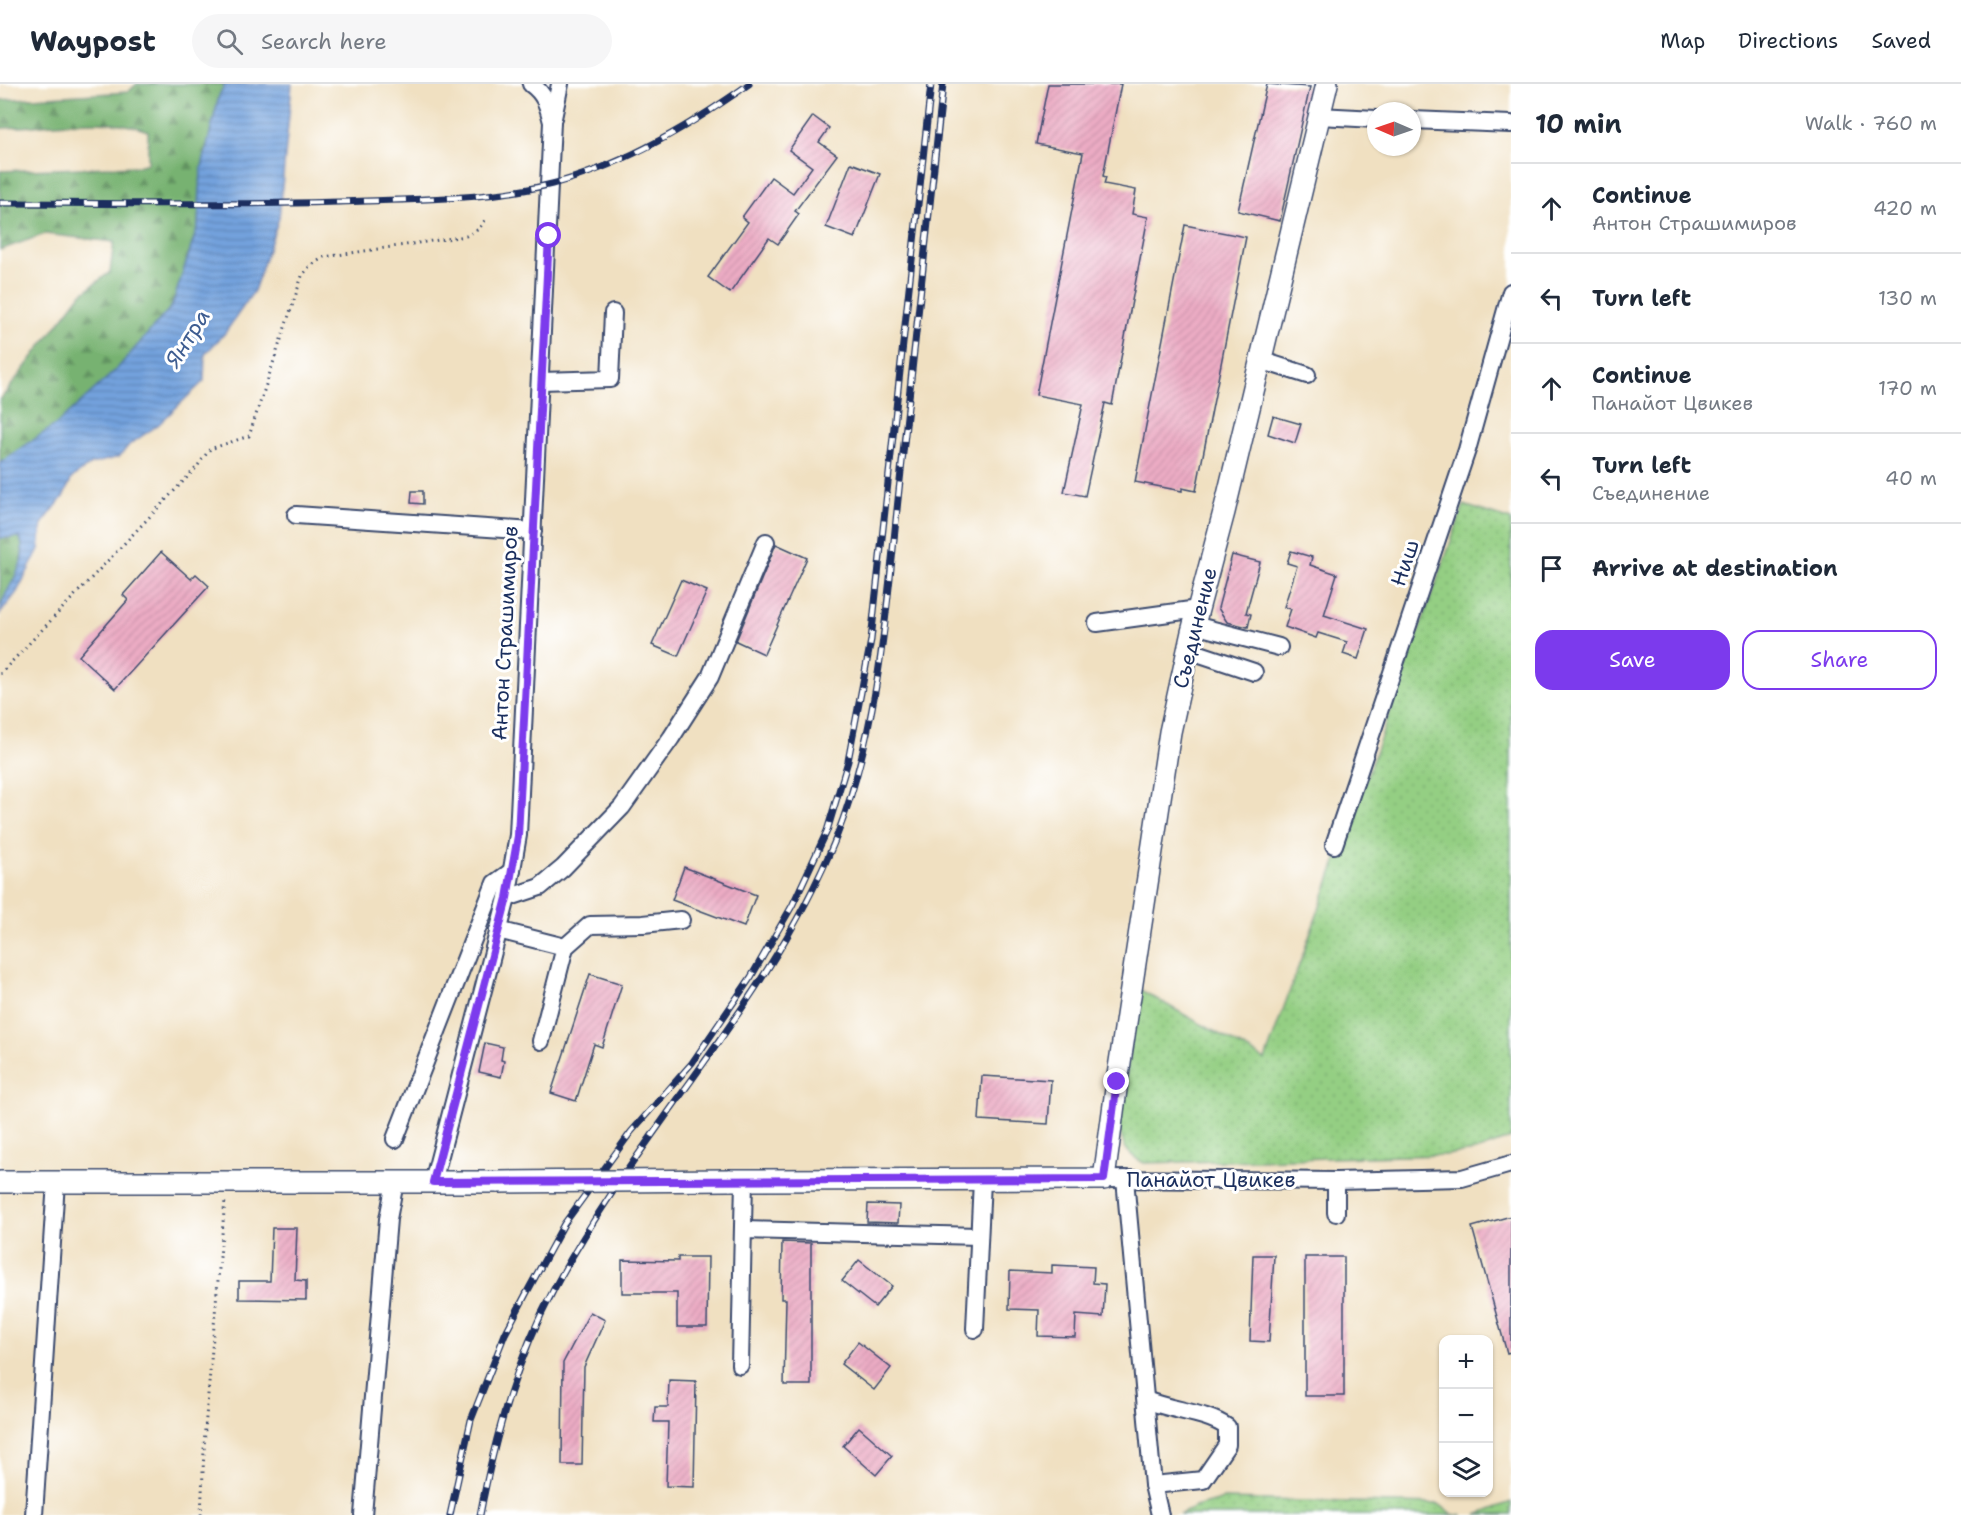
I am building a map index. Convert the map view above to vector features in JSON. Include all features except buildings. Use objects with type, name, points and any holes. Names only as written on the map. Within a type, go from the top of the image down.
[{"type":"main road","name":"Съединение","points":[[1115,1179],[1117,1082],[1170,732],[1188,650],[1327,84]]},
{"type":"main road","name":"Панайот Цвикев","points":[[0,1182],[1115,1179]]},
{"type":"street","name":"Антон Страшимиров","points":[[433,1182],[507,898],[518,836],[552,122],[547,101],[540,90],[531,84]]},
{"type":"street","points":[[552,122],[560,84]]},
{"type":"street","points":[[1319,116],[1367,118]]},
{"type":"street","points":[[1421,120],[1511,124]]},
{"type":"street","name":"Ниш","points":[[1334,845],[1467,450],[1511,292]]},
{"type":"street","points":[[541,381],[610,379],[613,313]]},
{"type":"street","points":[[1260,360],[1307,375]]},
{"type":"street","points":[[296,515],[533,531]]},
{"type":"street","points":[[507,898],[540,887],[563,868],[622,807],[671,738],[710,677],[766,542]]},
{"type":"street","points":[[1097,623],[1196,617],[1279,646]]},
{"type":"street","points":[[1188,650],[1254,672]]},
{"type":"street","points":[[394,1139],[495,883],[512,871]]},
{"type":"street","points":[[541,1041],[565,947],[590,925],[643,924],[681,920]]},
{"type":"street","points":[[498,930],[565,947]]},
{"type":"street","name":"Панайот Цвикев","points":[[1115,1179],[1336,1181],[1462,1178],[1511,1164]]},
{"type":"street","points":[[1115,1179],[1146,1400],[1153,1485],[1160,1515]]},
{"type":"street","points":[[736,1180],[742,1230],[740,1365]]},
{"type":"street","points":[[975,1329],[982,1180]]},
{"type":"street","points":[[1336,1181],[1336,1213]]},
{"type":"street","points":[[33,1515],[56,1182]]},
{"type":"street","points":[[363,1515],[388,1219],[394,1182]]},
{"type":"street","points":[[742,1230],[979,1236]]},
{"type":"street","points":[[1146,1400],[1169,1410],[1216,1419],[1227,1427],[1227,1446],[1203,1480],[1153,1485]]},
{"type":"path","points":[[0,674],[196,468],[210,449],[249,436],[302,276],[309,267],[324,257],[346,252],[466,236],[479,229],[485,220]]},
{"type":"path","points":[[201,1515],[222,1218]]},
{"type":"green space","points":[[137,84],[225,84],[219,96],[201,171],[198,226],[172,306],[117,369],[58,423],[0,463],[0,400],[80,295],[110,272],[114,242],[45,234],[0,250],[0,171],[138,166],[148,163],[148,131],[112,123],[93,122],[0,128],[0,100],[128,92]]},
{"type":"green space","points":[[1464,505],[1511,520],[1511,1138],[1476,1151],[1444,1155],[1144,1163],[1126,1148],[1119,1125],[1139,989],[1265,1060]]},
{"type":"green space","points":[[20,537],[21,564],[10,590],[0,605],[0,538]]},
{"type":"green space","points":[[1224,1499],[1439,1504],[1453,1515],[1179,1515],[1195,1507]]},
{"type":"green space","points":[[1511,1502],[1511,1515],[1477,1515]]},
{"type":"water","name":"Янтра","points":[[225,84],[292,84],[279,218],[254,291],[225,333],[205,354],[204,381],[158,425],[129,445],[119,457],[91,464],[72,478],[63,497],[42,524],[39,549],[17,592],[0,614],[1,605],[19,569],[23,548],[20,537],[0,538],[0,463],[58,423],[117,369],[172,306],[198,226],[201,171],[219,96]]},
{"type":"railway","points":[[0,203],[321,203],[437,199],[506,193],[552,184],[630,156],[703,115],[749,84]]},
{"type":"railway","points":[[450,1515],[471,1420],[505,1334],[564,1224],[631,1132],[692,1063],[751,977],[792,906],[827,831],[848,761],[871,640],[931,84]]},
{"type":"railway","points":[[480,1515],[508,1399],[529,1343],[554,1289],[587,1231],[739,1012],[775,956],[808,899],[836,838],[851,797],[872,711],[885,622],[943,84]]},
{"type":"route","points":[[549,236],[518,836],[507,898],[433,1182],[1104,1179],[1117,1082]]}]
